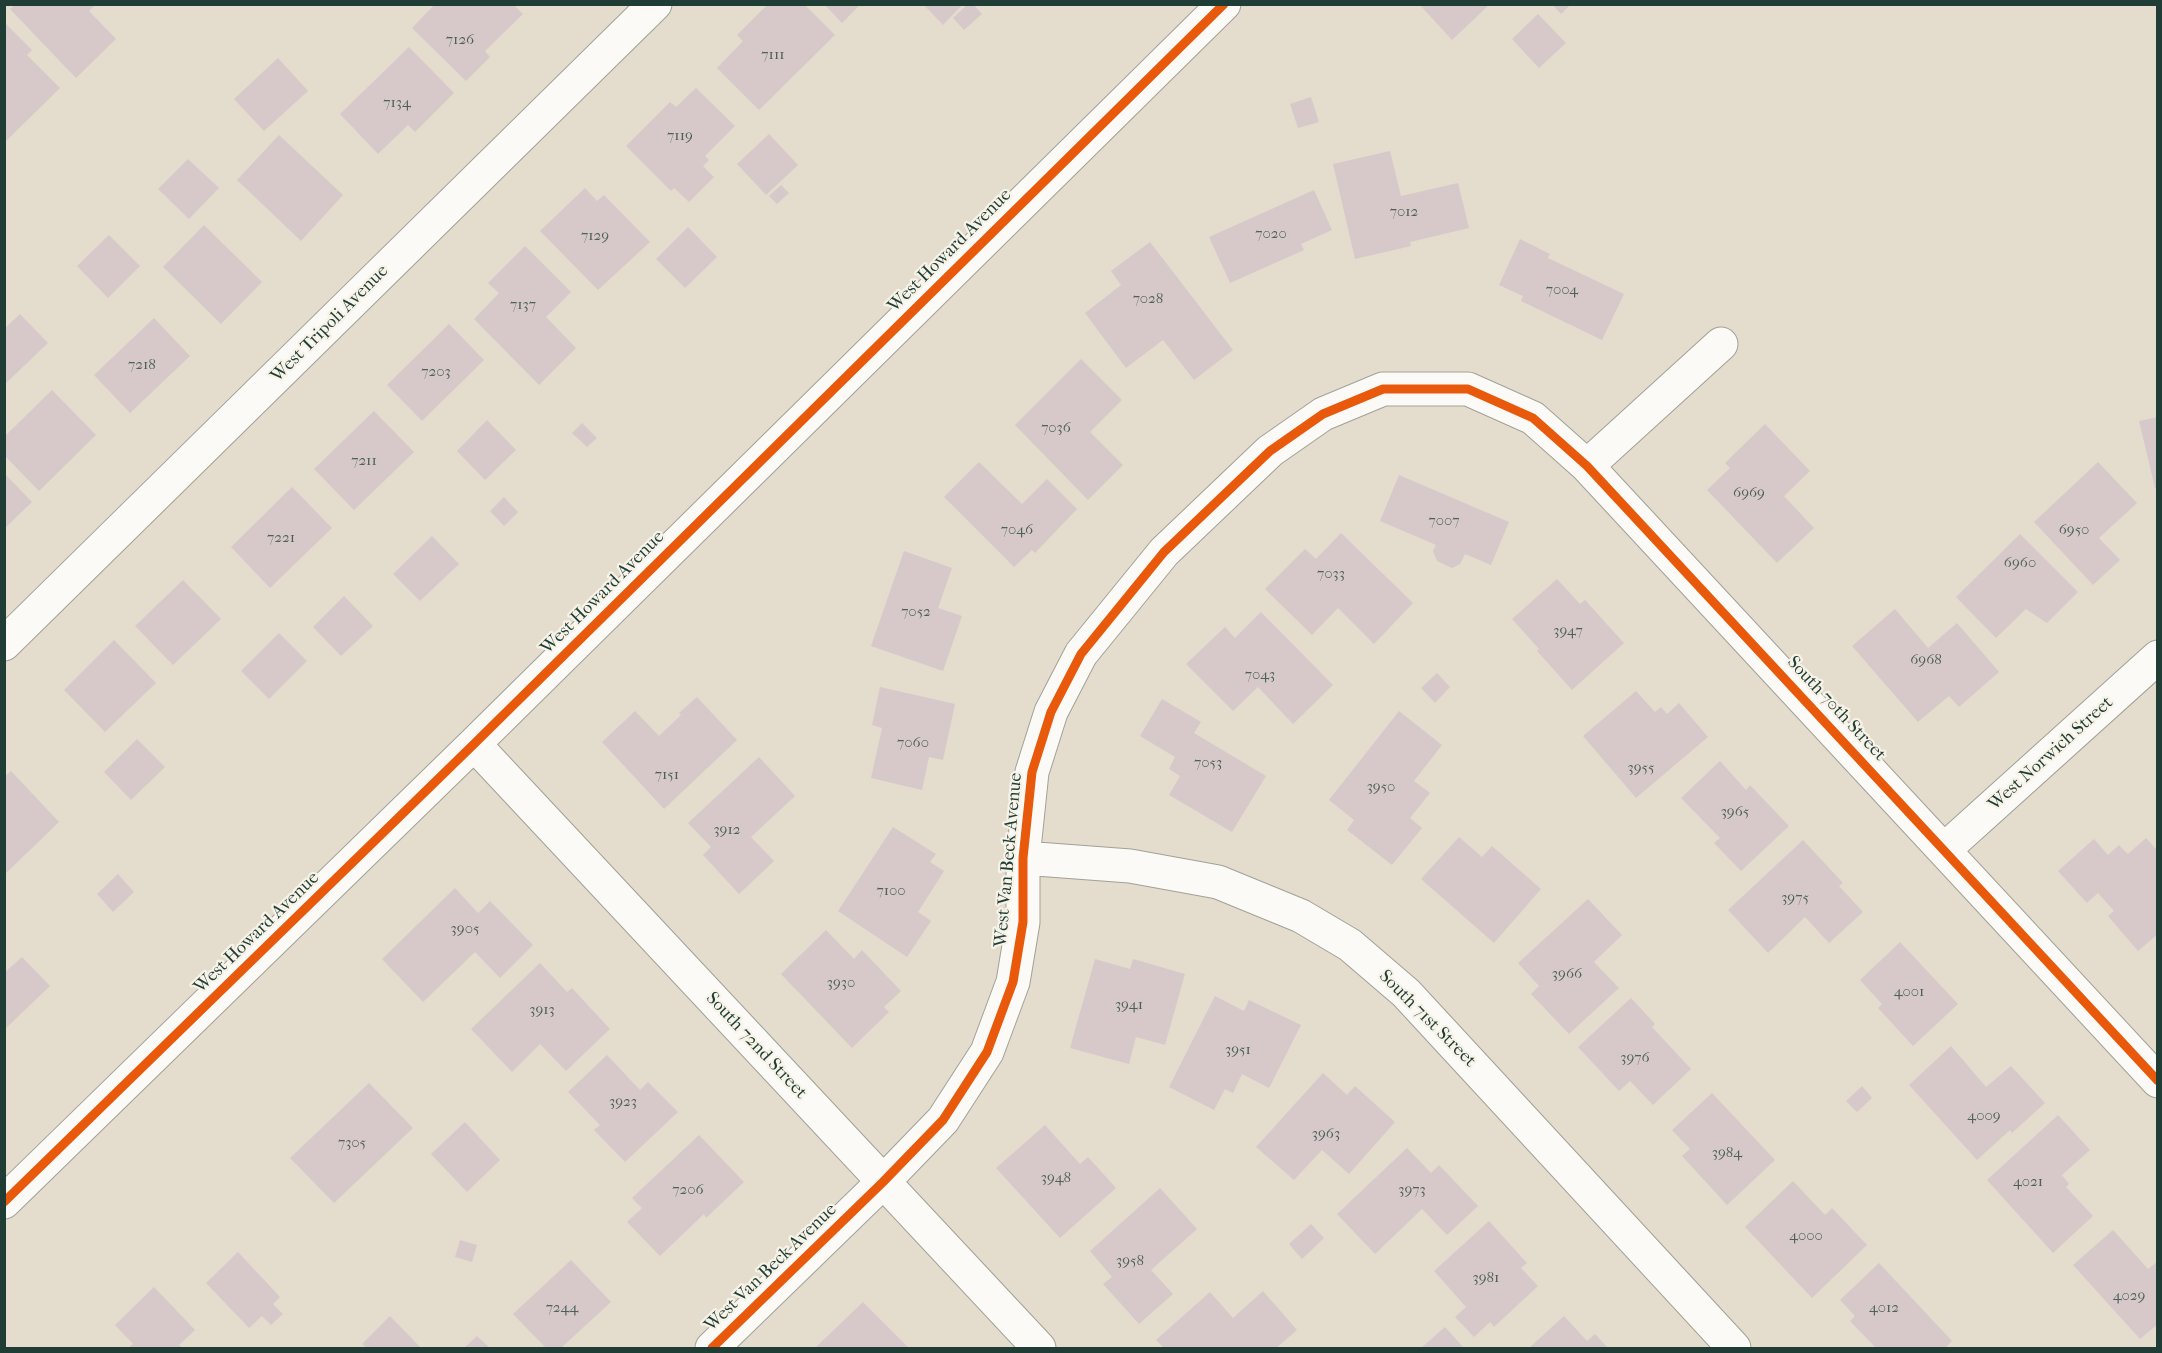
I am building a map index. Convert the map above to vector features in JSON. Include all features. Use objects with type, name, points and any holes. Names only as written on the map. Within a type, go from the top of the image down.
[{"type":"street","name":"West Tripoli Avenue","points":[[4,644],[655,4]]},
{"type":"street","name":"West Howard Avenue","points":[[4,1202],[474,744],[1224,4]]},
{"type":"street","points":[[1587,466],[1721,344]]},
{"type":"street","name":"West Van Beck Avenue","points":[[712,1348],[883,1182],[943,1120],[987,1052],[1013,982],[1023,922],[1023,858],[1032,772],[1051,712],[1081,654],[1164,552],[1270,451],[1323,414],[1383,389],[1468,389]]},
{"type":"street","name":"South 70th Street","points":[[1468,389],[1533,418],[1587,466],[2157,1081]]},
{"type":"street","name":"West Norwich Street","points":[[1944,850],[2157,657]]},
{"type":"street","name":"South 72nd Street","points":[[474,744],[1038,1348]]},
{"type":"street","name":"South 71st Street","points":[[1023,858],[1130,866],[1218,882],[1301,916],[1350,945],[1406,993],[1734,1348]]},
{"type":"building","points":[[435,4],[513,4],[523,14],[485,51],[490,57],[466,81],[412,28]]},
{"type":"building","points":[[768,4],[804,4],[835,35],[759,110],[717,68],[743,41],[737,35]]},
{"type":"building","points":[[824,4],[861,4],[842,23]]},
{"type":"building","points":[[923,4],[963,4],[943,25]]},
{"type":"building","points":[[968,4],[973,4],[982,14],[964,30],[953,18]]},
{"type":"building","points":[[1419,4],[1490,4],[1452,40]]},
{"type":"building","points":[[1552,4],[1571,4],[1561,14]]},
{"type":"building","points":[[15,5],[95,5],[89,11],[116,39],[76,78],[10,9]]},
{"type":"building","points":[[1538,14],[1566,43],[1539,68],[1512,39]]},
{"type":"building","points":[[4,22],[32,50],[27,55],[60,88],[4,143]]},
{"type":"building","points":[[409,47],[454,93],[415,132],[408,125],[378,154],[340,114]]},
{"type":"building","points":[[278,58],[308,91],[264,131],[234,99]]},
{"type":"building","points":[[696,88],[735,126],[705,156],[709,160],[703,166],[714,177],[689,202],[674,188],[671,191],[626,146],[670,102],[676,107]]},
{"type":"building","points":[[1311,97],[1319,122],[1298,128],[1290,104]]},
{"type":"building","points":[[769,134],[798,165],[766,195],[737,164]]},
{"type":"building","points":[[279,135],[343,195],[301,241],[237,180]]},
{"type":"building","points":[[1390,151],[1401,196],[1458,183],[1469,228],[1410,242],[1411,246],[1355,259],[1333,164]]},
{"type":"building","points":[[188,159],[219,188],[189,219],[158,189]]},
{"type":"building","points":[[781,185],[789,193],[777,204],[769,196]]},
{"type":"building","points":[[585,188],[597,201],[604,195],[650,242],[598,290],[540,231]]},
{"type":"building","points":[[1314,190],[1332,230],[1301,244],[1304,250],[1230,283],[1209,237]]},
{"type":"building","points":[[204,225],[262,282],[221,324],[163,267]]},
{"type":"building","points":[[688,227],[717,257],[685,288],[656,259]]},
{"type":"building","points":[[109,235],[140,266],[108,298],[77,266]]},
{"type":"building","points":[[1520,239],[1550,254],[1548,258],[1624,294],[1602,340],[1521,301],[1523,296],[1499,285]]},
{"type":"building","points":[[1150,242],[1233,350],[1194,380],[1163,340],[1126,368],[1085,313],[1121,285],[1111,271]]},
{"type":"building","points":[[525,246],[571,292],[546,317],[576,348],[539,385],[474,319],[499,293],[488,283]]},
{"type":"building","points":[[20,314],[48,343],[4,385],[4,329]]},
{"type":"building","points":[[154,318],[190,356],[130,413],[94,375]]},
{"type":"building","points":[[449,324],[484,360],[422,421],[387,385]]},
{"type":"building","points":[[1081,359],[1122,400],[1090,432],[1123,465],[1088,500],[1015,425]]},
{"type":"building","points":[[52,390],[96,435],[39,491],[4,455],[4,437]]},
{"type":"building","points":[[374,411],[414,452],[354,510],[314,469]]},
{"type":"building","points":[[2158,417],[2158,488],[2155,488],[2139,421]]},
{"type":"building","points":[[487,420],[516,450],[485,480],[457,451]]},
{"type":"building","points":[[582,423],[597,438],[587,447],[572,433]]},
{"type":"building","points":[[1765,424],[1810,471],[1784,496],[1814,528],[1777,563],[1707,490],[1730,468],[1725,463]]},
{"type":"building","points":[[979,462],[1022,504],[1047,479],[1077,509],[1035,553],[1032,550],[1014,567],[944,497]]},
{"type":"building","points":[[2098,462],[2137,503],[2099,538],[2120,560],[2093,585],[2034,522]]},
{"type":"building","points":[[4,473],[32,502],[4,529]]},
{"type":"building","points":[[1399,475],[1509,522],[1491,565],[1465,554],[1460,564],[1452,568],[1437,561],[1433,551],[1436,545],[1380,521]]},
{"type":"building","points":[[292,487],[332,528],[270,588],[231,547]]},
{"type":"building","points":[[504,497],[518,512],[504,526],[490,511]]},
{"type":"building","points":[[1341,533],[1413,603],[1374,644],[1338,608],[1312,635],[1265,589],[1305,549],[1316,559]]},
{"type":"building","points":[[2020,534],[2078,592],[2047,623],[2026,609],[1996,638],[1956,597]]},
{"type":"building","points":[[432,536],[459,564],[420,601],[393,574]]},
{"type":"building","points":[[904,551],[952,568],[938,608],[962,616],[943,671],[871,646]]},
{"type":"building","points":[[1557,579],[1580,604],[1585,600],[1624,643],[1572,690],[1512,619]]},
{"type":"building","points":[[183,580],[221,619],[173,665],[135,626]]},
{"type":"building","points":[[344,596],[373,626],[341,656],[313,627]]},
{"type":"building","points":[[1895,609],[1928,648],[1957,623],[1999,672],[1959,707],[1949,696],[1918,722],[1852,646]]},
{"type":"building","points":[[1261,612],[1333,685],[1293,724],[1258,687],[1233,711],[1186,664],[1225,627],[1235,638]]},
{"type":"building","points":[[279,633],[307,661],[269,699],[241,671]]},
{"type":"building","points":[[114,640],[156,683],[105,732],[64,690]]},
{"type":"building","points":[[1437,673],[1450,687],[1435,703],[1421,688]]},
{"type":"building","points":[[880,687],[955,704],[943,760],[929,757],[922,790],[871,778],[882,728],[872,725]]},
{"type":"building","points":[[1636,691],[1655,712],[1661,707],[1667,714],[1679,703],[1708,737],[1636,798],[1583,736]]},
{"type":"building","points":[[697,697],[737,740],[664,809],[602,742],[635,711],[659,736]]},
{"type":"building","points":[[1162,699],[1201,722],[1194,733],[1266,776],[1232,832],[1169,795],[1180,776],[1169,769],[1175,757],[1140,736]]},
{"type":"building","points":[[1399,711],[1442,745],[1414,781],[1430,793],[1410,818],[1422,828],[1392,865],[1347,830],[1354,820],[1329,800]]},
{"type":"building","points":[[137,739],[165,767],[131,800],[104,772]]},
{"type":"building","points":[[759,757],[795,796],[751,837],[774,861],[739,894],[703,855],[711,847],[688,823]]},
{"type":"building","points":[[1720,761],[1746,790],[1750,785],[1789,826],[1741,871],[1714,843],[1720,838],[1681,798]]},
{"type":"building","points":[[11,771],[59,822],[4,875],[4,777]]},
{"type":"building","points":[[893,827],[936,854],[930,862],[944,871],[918,912],[931,921],[907,957],[838,911]]},
{"type":"building","points":[[1459,837],[1482,857],[1492,846],[1541,889],[1494,943],[1421,879]]},
{"type":"building","points":[[2146,838],[2158,851],[2158,934],[2138,951],[2108,916],[2114,911],[2098,893],[2087,903],[2058,871],[2094,839],[2108,855],[2119,845],[2128,854]]},
{"type":"building","points":[[1803,840],[1843,883],[1839,886],[1863,912],[1829,943],[1805,917],[1768,953],[1728,910]]},
{"type":"building","points":[[118,874],[134,892],[113,912],[97,894]]},
{"type":"building","points":[[455,888],[478,913],[490,901],[533,945],[500,978],[475,952],[423,1002],[382,959]]},
{"type":"building","points":[[1588,899],[1622,935],[1594,962],[1619,988],[1569,1034],[1531,994],[1539,986],[1518,963]]},
{"type":"building","points":[[826,930],[854,959],[862,950],[901,991],[884,1007],[889,1012],[852,1048],[781,974]]},
{"type":"building","points":[[1900,942],[1958,1004],[1913,1046],[1878,1008],[1882,1004],[1860,980]]},
{"type":"building","points":[[22,957],[50,986],[4,1030],[4,973]]},
{"type":"building","points":[[1095,959],[1130,969],[1133,959],[1185,974],[1165,1045],[1136,1037],[1129,1064],[1070,1048]]},
{"type":"building","points":[[540,963],[567,992],[572,988],[610,1029],[566,1071],[540,1044],[512,1072],[471,1029]]},
{"type":"building","points":[[1215,996],[1244,1011],[1249,1000],[1301,1025],[1269,1088],[1242,1074],[1233,1093],[1225,1089],[1214,1110],[1169,1087]]},
{"type":"building","points":[[1631,998],[1655,1024],[1652,1027],[1691,1069],[1653,1105],[1630,1081],[1619,1091],[1578,1047]]},
{"type":"building","points":[[1951,1046],[1986,1087],[2011,1066],[2045,1103],[1977,1160],[1909,1085]]},
{"type":"building","points":[[607,1055],[640,1090],[648,1082],[678,1112],[625,1162],[594,1130],[600,1125],[568,1092]]},
{"type":"building","points":[[1323,1073],[1347,1095],[1355,1086],[1395,1122],[1349,1174],[1322,1150],[1294,1180],[1256,1147]]},
{"type":"building","points":[[369,1083],[413,1128],[334,1203],[290,1158]]},
{"type":"building","points":[[1862,1086],[1872,1098],[1857,1112],[1846,1101]]},
{"type":"building","points":[[1712,1093],[1775,1160],[1727,1205],[1682,1156],[1690,1149],[1672,1130]]},
{"type":"building","points":[[2058,1115],[2090,1150],[2062,1175],[2069,1184],[2066,1187],[2093,1216],[2053,1253],[1987,1180]]},
{"type":"building","points":[[465,1122],[500,1160],[467,1192],[431,1154]]},
{"type":"building","points":[[1045,1125],[1080,1164],[1088,1157],[1116,1188],[1060,1238],[996,1168]]},
{"type":"building","points":[[699,1135],[744,1182],[706,1218],[704,1214],[660,1256],[627,1222],[642,1208],[632,1198]]},
{"type":"building","points":[[1407,1148],[1431,1173],[1439,1165],[1478,1206],[1447,1235],[1422,1209],[1375,1254],[1337,1214]]},
{"type":"building","points":[[1793,1181],[1825,1215],[1832,1208],[1867,1245],[1812,1298],[1745,1227]]},
{"type":"building","points":[[1160,1188],[1197,1229],[1151,1270],[1173,1294],[1139,1324],[1103,1284],[1112,1277],[1090,1251]]},
{"type":"building","points":[[1489,1221],[1527,1263],[1521,1268],[1538,1286],[1494,1327],[1490,1322],[1474,1337],[1455,1317],[1466,1307],[1434,1271]]},
{"type":"building","points":[[1311,1224],[1324,1238],[1302,1259],[1289,1244]]},
{"type":"building","points":[[2113,1230],[2148,1269],[2158,1261],[2158,1324],[2140,1339],[2073,1265]]},
{"type":"building","points":[[460,1240],[477,1245],[472,1262],[455,1257]]},
{"type":"building","points":[[238,1252],[280,1297],[273,1304],[283,1314],[271,1325],[262,1316],[249,1328],[206,1283]]},
{"type":"building","points":[[571,1260],[611,1302],[561,1348],[546,1348],[513,1314]]},
{"type":"building","points":[[1879,1263],[1952,1341],[1945,1348],[1876,1348],[1850,1321],[1855,1316],[1840,1300]]},
{"type":"building","points":[[154,1287],[195,1330],[179,1345],[183,1348],[128,1348],[133,1344],[115,1325]]},
{"type":"building","points":[[1263,1291],[1297,1330],[1276,1348],[1164,1348],[1156,1340],[1210,1292],[1233,1318]]},
{"type":"building","points":[[863,1302],[909,1348],[815,1348]]},
{"type":"building","points":[[390,1316],[421,1348],[367,1348],[362,1344]]},
{"type":"building","points":[[1564,1316],[1587,1341],[1595,1334],[1608,1348],[1529,1348]]},
{"type":"building","points":[[1445,1327],[1464,1348],[1421,1348]]},
{"type":"building","points":[[477,1336],[490,1348],[464,1348]]},
{"type":"cycle path","points":[[4,1202],[474,744],[1224,4]]},
{"type":"cycle path","points":[[712,1348],[883,1182],[943,1120],[987,1052],[1013,982],[1023,922],[1023,858],[1032,772],[1051,712],[1081,654],[1164,552],[1270,451],[1323,414],[1383,389],[1468,389],[1533,418],[1587,466],[2158,1081]]}]
